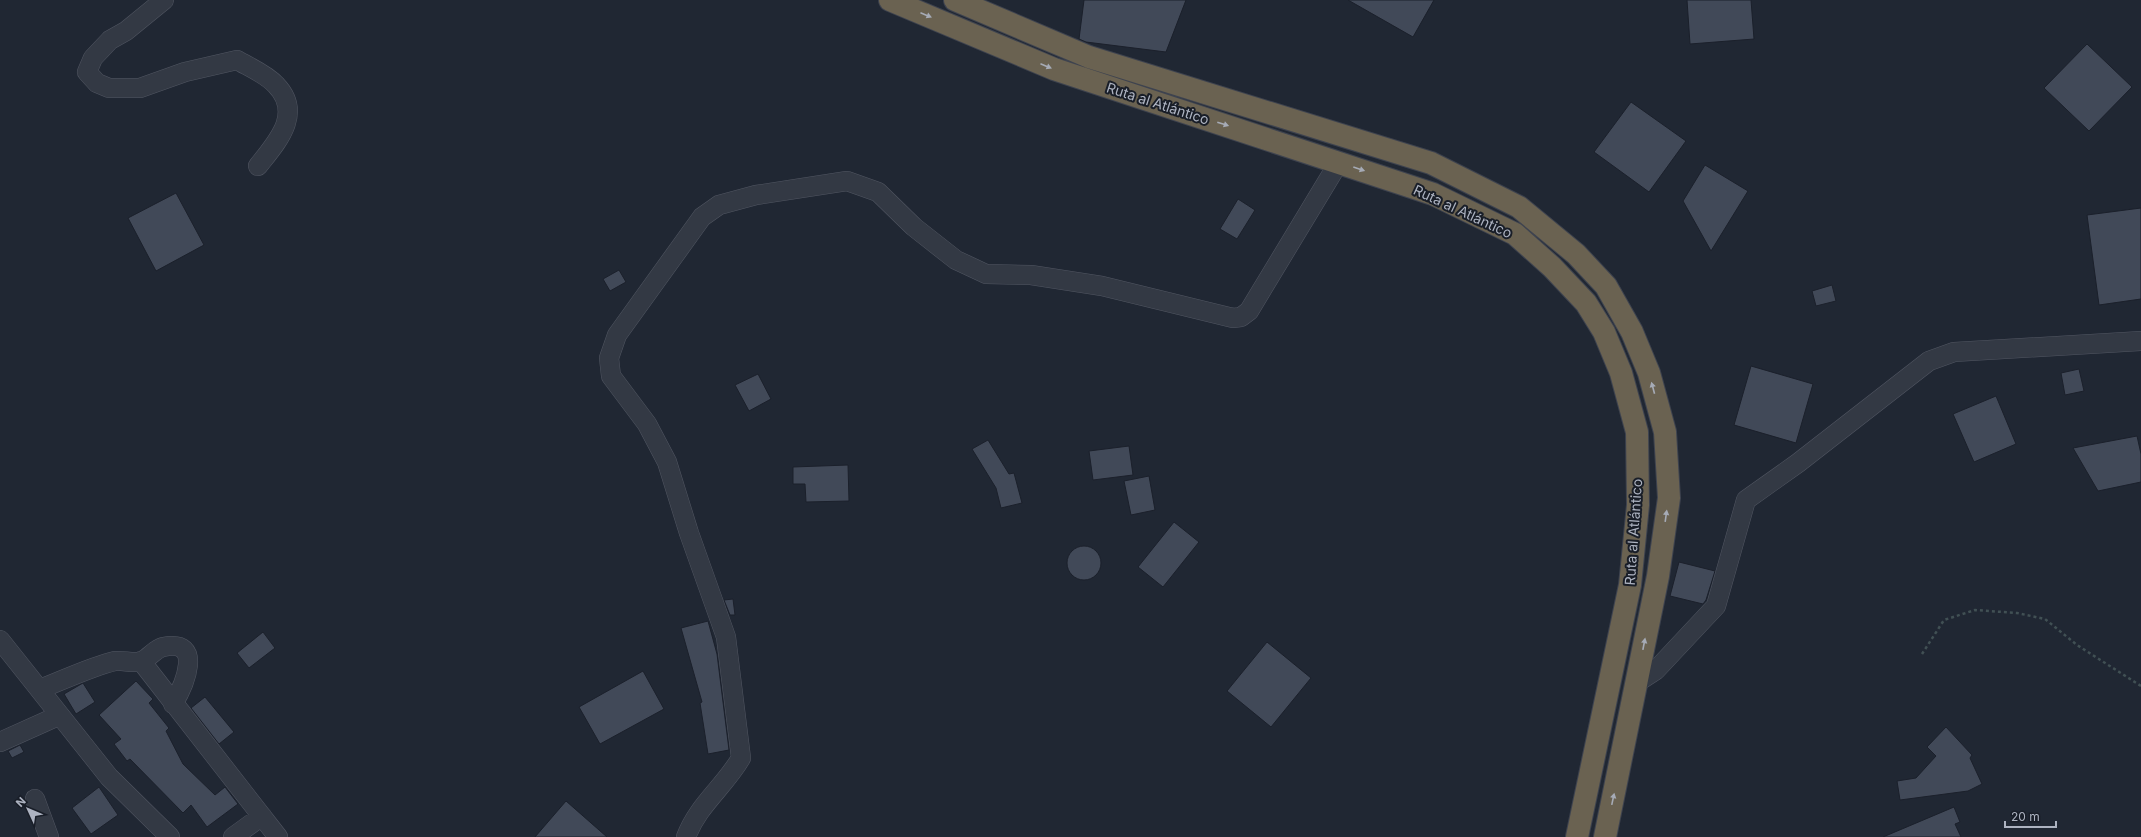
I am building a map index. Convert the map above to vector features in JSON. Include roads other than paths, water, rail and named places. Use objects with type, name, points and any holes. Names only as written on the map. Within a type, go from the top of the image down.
[{"type":"highway","name":"Ruta al Atlántico","points":[[890,0],[1054,69],[1433,194],[1515,234],[1552,267],[1586,303],[1604,332],[1621,372],[1637,432],[1638,505],[1630,585],[1577,837]]},
{"type":"highway","name":"Ruta al Atlántico","points":[[955,0],[1089,57],[1431,163],[1519,207],[1576,254],[1606,286],[1632,332],[1649,373],[1665,432],[1669,498],[1658,576],[1605,837]]},
{"type":"street","points":[[164,0],[126,31],[110,40],[93,58],[87,72],[97,83],[109,88],[140,88],[185,72],[237,60],[276,85],[285,100],[288,122],[278,140],[258,166]]},
{"type":"street","points":[[686,837],[700,808],[731,774],[741,758],[726,637],[689,533],[667,462],[647,424],[611,376],[609,358],[617,335],[702,217],[718,205],[756,195],[847,181],[878,192],[914,227],[956,260],[986,274],[1031,276],[1102,286],[1233,318],[1241,317],[1249,311],[1339,162]]},
{"type":"street","points":[[1636,683],[1656,670],[1716,606],[1746,500],[1798,463],[1930,361],[1954,352],[2141,341]]},
{"type":"street","points":[[0,640],[40,689],[58,716],[109,777],[170,837]]},
{"type":"street","points":[[40,689],[116,661],[142,661],[160,648],[172,646],[181,649],[187,656],[189,671],[183,688],[173,704]]},
{"type":"street","points":[[142,661],[173,704],[278,837]]},
{"type":"street","points":[[0,742],[58,716]]},
{"type":"street","points":[[35,799],[49,837]]},
{"type":"street","points":[[233,837],[262,816]]}]
